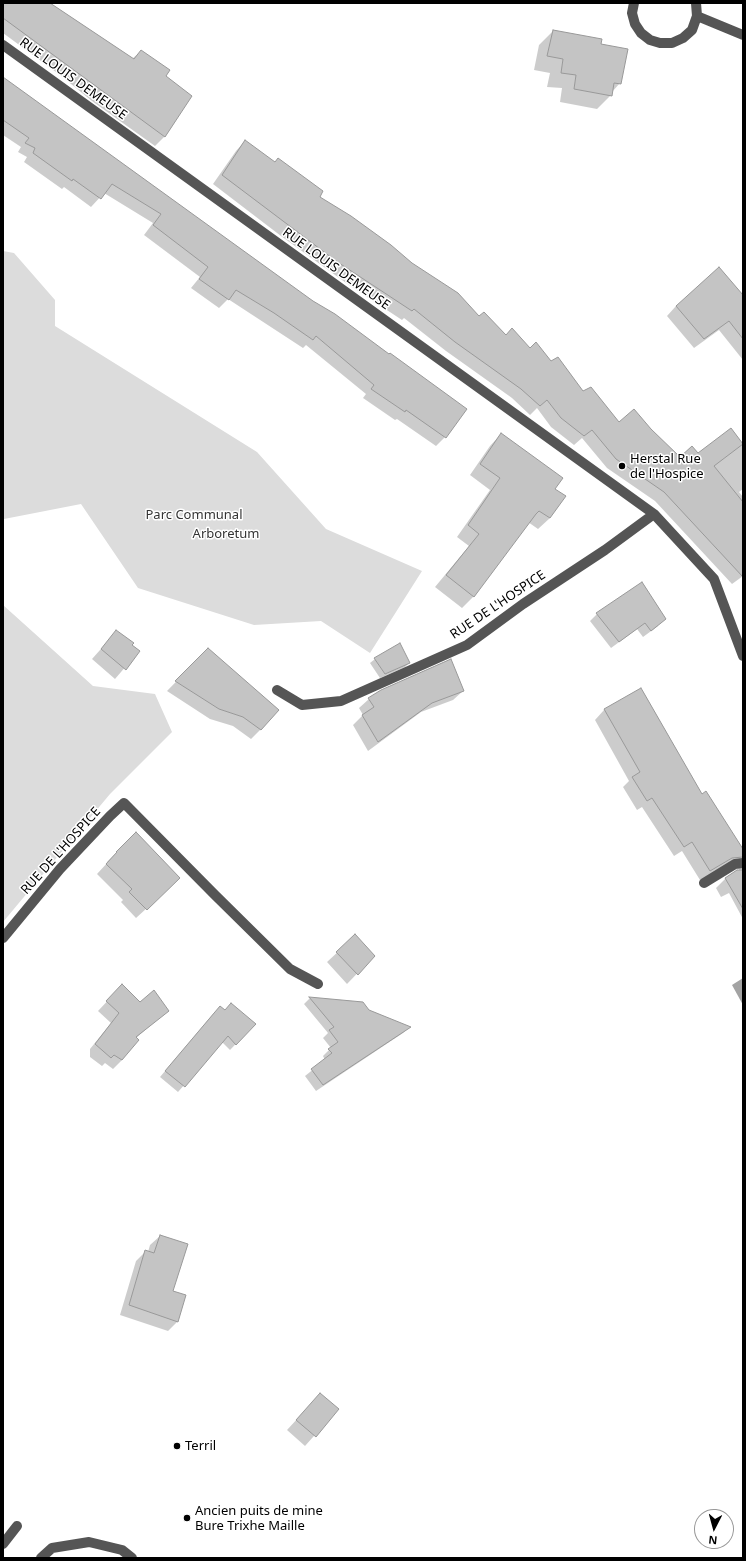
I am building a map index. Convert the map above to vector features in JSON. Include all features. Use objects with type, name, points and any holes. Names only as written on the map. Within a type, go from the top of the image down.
[{"type":"street","points":[[634,3],[632,13],[635,24],[641,33],[650,40],[660,44],[672,43],[683,38],[692,30],[698,7],[743,35]]},
{"type":"street","name":"RUE LOUIS DEMEUSE","points":[[3,45],[654,514],[714,579],[743,656]]},
{"type":"street","name":"RUE DE L'HOSPICE","points":[[277,690],[302,705],[341,701],[467,645],[523,604],[604,550],[654,514]]},
{"type":"street","name":"RUE DE L'HOSPICE","points":[[3,938],[60,869],[124,803],[290,969],[318,984]]},
{"type":"street","points":[[704,883],[735,864],[743,863]]},
{"type":"street","points":[[3,1544],[18,1526]]},
{"type":"street","points":[[41,1558],[52,1548],[89,1542],[122,1550],[132,1558]]},
{"type":"green space","name":"Arboretum","points":[[3,251],[14,253],[55,300],[55,326],[257,452],[326,529],[422,571],[370,653],[321,621],[254,625],[138,588],[81,504],[4,519],[3,525]]},
{"type":"green space","points":[[3,605],[93,686],[155,694],[172,732],[110,794],[3,922]]},
{"type":"shaded area","points":[[743,978],[743,1005],[732,985]]},
{"type":"building","points":[[3,3],[50,3],[134,59],[141,50],[170,70],[166,76],[192,96],[165,137],[3,18]]},
{"type":"building","points":[[553,30],[602,39],[601,44],[628,49],[621,84],[614,83],[612,96],[574,89],[576,75],[561,73],[563,59],[547,56]]},
{"type":"building","points":[[3,77],[313,301],[335,314],[467,409],[446,438],[406,410],[405,412],[371,389],[374,385],[316,336],[313,340],[274,313],[236,290],[229,300],[199,279],[208,267],[153,225],[161,214],[112,184],[101,199],[73,179],[72,181],[33,153],[35,148],[25,143],[29,138],[3,120]]},
{"type":"building","points":[[245,140],[275,162],[278,158],[323,191],[320,197],[351,216],[391,245],[412,263],[458,293],[479,316],[484,312],[506,335],[512,328],[530,348],[536,342],[551,361],[558,357],[583,391],[591,387],[619,422],[634,409],[651,429],[680,457],[692,446],[698,453],[731,428],[743,444],[714,466],[743,502],[743,577],[664,492],[616,459],[592,430],[584,436],[561,418],[547,400],[540,406],[521,389],[455,342],[414,309],[412,311],[336,261],[222,175]]},
{"type":"building","points":[[719,267],[743,295],[743,339],[729,321],[704,339],[676,306]]},
{"type":"building","points":[[501,433],[563,478],[555,489],[566,496],[550,518],[539,511],[536,514],[474,597],[446,575],[479,534],[468,525],[500,478],[480,464]]},
{"type":"building","points":[[642,582],[666,619],[651,631],[645,623],[619,642],[596,613]]},
{"type":"building","points":[[116,630],[134,643],[132,645],[140,651],[126,670],[101,649]]},
{"type":"building","points":[[400,643],[410,663],[385,674],[374,658]]},
{"type":"building","points":[[208,648],[279,710],[261,730],[243,717],[219,709],[175,681]]},
{"type":"building","points":[[451,659],[464,691],[432,703],[378,742],[362,715],[374,707],[368,698],[381,690]]},
{"type":"building","points":[[641,688],[702,794],[706,791],[743,849],[743,857],[732,858],[710,871],[692,842],[684,847],[652,798],[647,801],[632,777],[640,772],[604,709]]},
{"type":"building","points":[[136,832],[180,878],[147,910],[129,892],[132,889],[106,864]]},
{"type":"building","points":[[737,870],[743,870],[743,909],[725,878]]},
{"type":"building","points":[[355,934],[375,956],[358,975],[336,952]]},
{"type":"building","points":[[122,984],[140,1002],[154,990],[169,1011],[136,1037],[139,1040],[122,1060],[114,1055],[111,1058],[95,1044],[119,1013],[106,1001]]},
{"type":"building","points":[[309,997],[363,1002],[369,1010],[411,1027],[323,1085],[311,1069],[332,1053],[328,1049],[338,1042],[329,1030],[334,1027]]},
{"type":"building","points":[[231,1003],[256,1024],[236,1045],[228,1036],[185,1087],[165,1071],[220,1006],[225,1010]]},
{"type":"building","points":[[160,1235],[188,1244],[173,1291],[186,1295],[178,1322],[129,1305],[145,1250],[154,1253]]},
{"type":"building","points":[[320,1393],[339,1409],[316,1437],[296,1420]]},
{"type":"place","name":"Herstal Rue de l'Hospice","points":[[622,466]]},
{"type":"place","name":"Terril","points":[[177,1446]]},
{"type":"place","name":"Ancien puits de mine Bure Trixhe Maille","points":[[187,1518]]},
{"type":"park label","name":"Parc Communal","points":[[194,515]]}]
